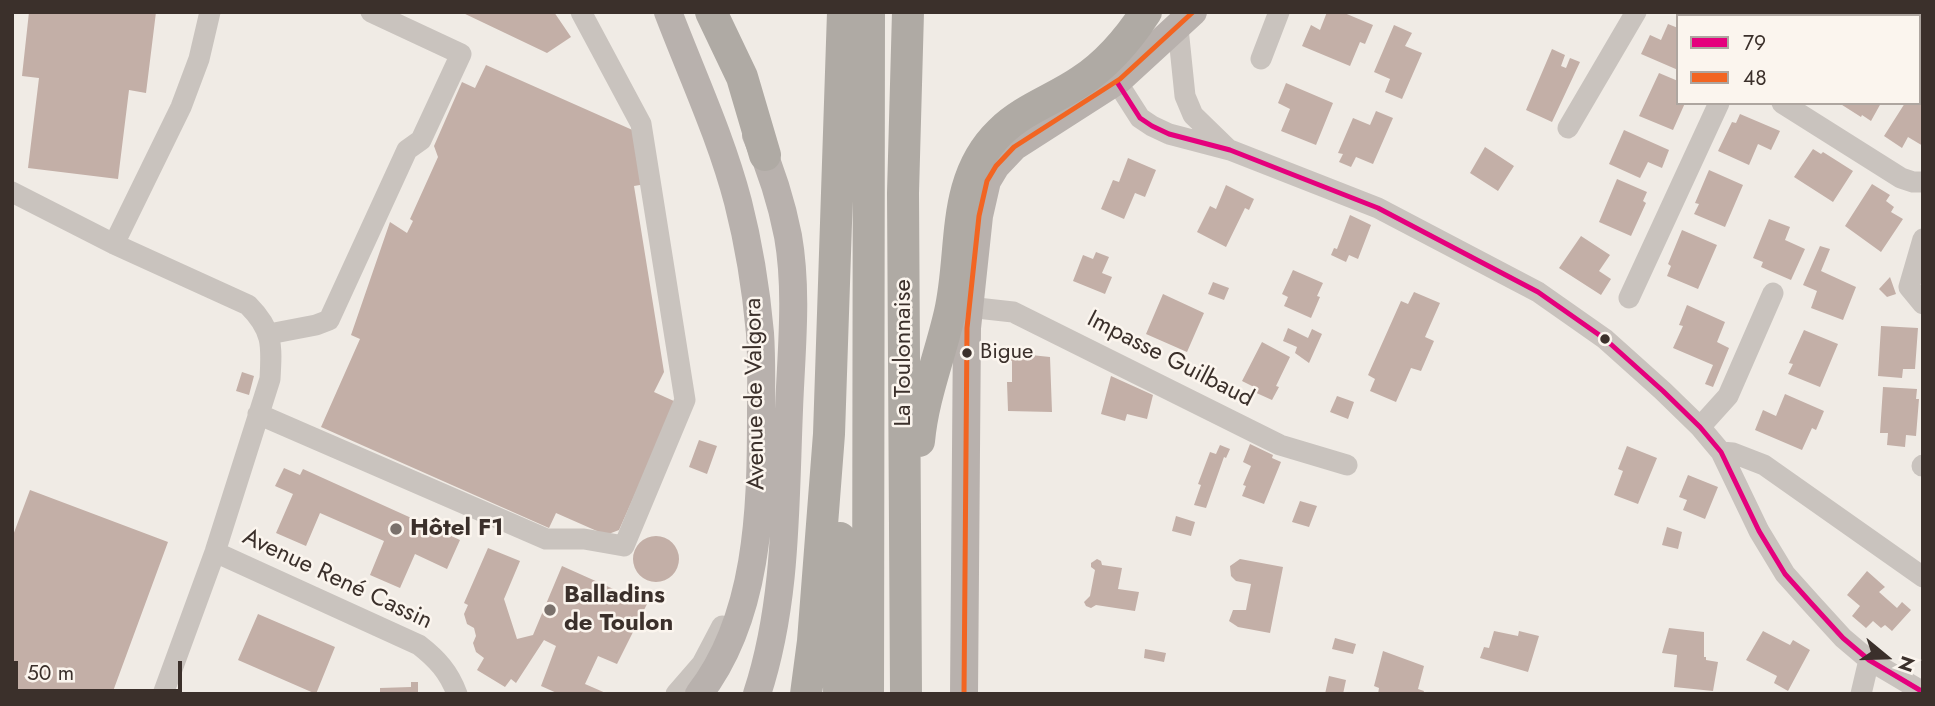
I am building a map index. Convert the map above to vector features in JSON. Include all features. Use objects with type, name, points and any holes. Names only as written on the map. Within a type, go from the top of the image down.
[{"type":"highway","points":[[710,12],[742,77],[765,155]]},
{"type":"highway","points":[[806,694],[813,641],[829,434],[843,12]]},
{"type":"highway","name":"La Toulonnaise","points":[[868,694],[869,12]]},
{"type":"highway","name":"La Toulonnaise","points":[[906,694],[903,193],[908,12]]},
{"type":"highway","points":[[906,593],[921,420],[951,306],[963,200],[970,178],[998,133],[1018,117],[1080,82],[1102,65],[1123,44],[1146,12]]},
{"type":"highway","points":[[839,694],[842,57]]},
{"type":"main road","name":"Avenue de Valgora","points":[[668,12],[723,154],[748,246],[760,336],[761,456],[749,577],[737,621],[719,662],[699,694]]},
{"type":"main road","points":[[696,12],[727,70],[765,155],[776,186],[788,237],[793,300],[784,531],[779,592],[769,654],[757,694]]},
{"type":"main road","points":[[964,694],[968,307],[979,216],[987,181],[996,166],[1024,139],[1117,82],[1186,20]]},
{"type":"street","points":[[114,244],[181,107],[199,59],[210,12]]},
{"type":"street","points":[[269,334],[329,320],[407,150],[421,140],[461,54],[371,12]]},
{"type":"street","points":[[258,414],[546,539],[584,539],[624,546],[685,400],[641,124],[580,12]]},
{"type":"street","points":[[1261,59],[1279,12]]},
{"type":"street","points":[[1568,128],[1636,12]]},
{"type":"street","points":[[1186,20],[1185,96],[1193,114],[1230,150]]},
{"type":"street","points":[[1117,82],[1140,118],[1152,127],[1230,150],[1378,208],[1538,292],[1605,339],[1700,427],[1721,452],[1759,531],[1785,574],[1843,638],[1869,660],[1923,692]]},
{"type":"street","points":[[1629,298],[1718,105]]},
{"type":"street","points":[[1785,105],[1901,178],[1923,182]]},
{"type":"street","points":[[12,192],[114,244],[248,305],[261,318],[269,334],[272,352],[270,379],[215,552],[163,694]]},
{"type":"street","points":[[1923,239],[1909,287],[1923,304]]},
{"type":"street","points":[[1700,427],[1728,396],[1773,293]]},
{"type":"street","name":"Impasse Guilbaud","points":[[968,307],[1013,312],[1280,444],[1347,466]]},
{"type":"street","points":[[819,694],[825,645],[829,434]]},
{"type":"street","points":[[1721,452],[1733,453],[1764,465],[1923,577]]},
{"type":"street","points":[[676,694],[702,664],[718,636],[755,536]]},
{"type":"street","name":"Avenue René Cassin","points":[[215,552],[419,645],[445,669],[457,694]]},
{"type":"street","points":[[1861,694],[1869,660]]},
{"type":"building","points":[[29,12],[156,12],[146,93],[129,90],[118,179],[28,168],[39,78],[22,76]]},
{"type":"building","points":[[461,12],[554,12],[571,37],[547,53]]},
{"type":"building","points":[[1327,12],[1342,12],[1373,25],[1365,44],[1360,42],[1350,66],[1302,46],[1311,25],[1320,30]]},
{"type":"building","points":[[1668,24],[1676,27],[1676,69],[1641,54],[1650,35],[1661,40]]},
{"type":"building","points":[[1394,25],[1412,33],[1405,46],[1422,53],[1402,99],[1385,92],[1390,79],[1374,72]]},
{"type":"building","points":[[1552,49],[1565,55],[1561,66],[1566,68],[1570,58],[1580,62],[1552,122],[1526,110]]},
{"type":"building","points":[[486,65],[637,132],[646,184],[634,186],[664,372],[654,392],[676,402],[619,530],[606,535],[556,513],[549,528],[321,427],[360,339],[351,335],[390,222],[407,233],[413,221],[410,219],[438,157],[434,146],[462,82],[475,88]]},
{"type":"building","points":[[1659,73],[1676,80],[1676,105],[1684,105],[1673,130],[1639,116]]},
{"type":"building","points":[[1286,83],[1333,103],[1316,145],[1281,131],[1290,109],[1278,103]]},
{"type":"building","points":[[1921,100],[1923,101],[1923,146],[1908,137],[1902,148],[1884,136],[1904,105],[1921,105]]},
{"type":"building","points":[[1842,105],[1880,105],[1871,121],[1862,115],[1861,117]]},
{"type":"building","points":[[1376,111],[1393,118],[1373,164],[1356,157],[1351,167],[1339,162],[1343,154],[1338,153],[1353,118],[1370,125]]},
{"type":"building","points":[[1740,114],[1780,131],[1771,150],[1758,144],[1749,165],[1718,151],[1732,122],[1736,123]]},
{"type":"building","points":[[1624,130],[1669,150],[1662,168],[1648,162],[1640,178],[1609,164]]},
{"type":"building","points":[[1485,147],[1514,166],[1498,191],[1470,173]]},
{"type":"building","points":[[1813,149],[1821,154],[1823,152],[1853,171],[1833,202],[1794,177]]},
{"type":"building","points":[[1128,158],[1156,170],[1145,197],[1135,193],[1124,219],[1101,209],[1113,180],[1119,182]]},
{"type":"building","points":[[1709,170],[1743,185],[1725,227],[1694,214],[1699,204],[1695,203]]},
{"type":"building","points":[[1617,179],[1647,192],[1643,201],[1646,203],[1631,236],[1599,222]]},
{"type":"building","points":[[1872,184],[1890,195],[1886,201],[1894,207],[1891,212],[1903,219],[1881,252],[1845,226]]},
{"type":"building","points":[[1226,185],[1254,199],[1249,210],[1245,208],[1226,247],[1197,232],[1210,206],[1216,209]]},
{"type":"building","points":[[1350,215],[1371,225],[1358,259],[1349,255],[1346,262],[1331,255],[1334,248],[1337,249]]},
{"type":"building","points":[[1769,219],[1790,227],[1785,240],[1805,249],[1791,280],[1761,267],[1763,262],[1753,258]]},
{"type":"building","points":[[1682,230],[1717,245],[1698,289],[1667,276],[1671,266],[1668,264]]},
{"type":"building","points":[[1581,236],[1610,255],[1599,271],[1611,279],[1601,295],[1559,268]]},
{"type":"building","points":[[1820,246],[1830,249],[1821,271],[1856,287],[1843,320],[1811,308],[1817,291],[1803,285]]},
{"type":"building","points":[[1096,252],[1109,257],[1102,273],[1112,277],[1105,294],[1073,281],[1083,255],[1093,259]]},
{"type":"building","points":[[1293,270],[1323,283],[1311,318],[1284,306],[1288,297],[1282,294]]},
{"type":"building","points":[[1890,277],[1896,294],[1887,297],[1879,289]]},
{"type":"building","points":[[1213,282],[1229,288],[1224,300],[1208,294]]},
{"type":"building","points":[[1414,292],[1440,303],[1425,337],[1434,341],[1421,371],[1411,368],[1396,402],[1370,391],[1375,379],[1368,375],[1401,301],[1408,304]]},
{"type":"building","points":[[1163,294],[1204,313],[1187,352],[1146,334]]},
{"type":"building","points":[[1687,305],[1725,322],[1717,342],[1729,348],[1713,387],[1705,384],[1713,365],[1673,348],[1683,326],[1679,325]]},
{"type":"building","points":[[1881,326],[1918,328],[1915,369],[1903,369],[1902,378],[1878,376]]},
{"type":"building","points":[[1288,328],[1308,338],[1312,329],[1322,334],[1309,363],[1295,353],[1297,347],[1283,341]]},
{"type":"building","points":[[1804,330],[1838,344],[1820,387],[1788,374],[1793,364],[1789,363]]},
{"type":"building","points":[[1262,342],[1290,357],[1272,400],[1252,391],[1254,387],[1242,381]]},
{"type":"building","points":[[1015,346],[1021,354],[1050,357],[1052,412],[1008,411],[1007,382],[1012,382],[1012,361],[1006,358],[1005,350]]},
{"type":"building","points":[[242,372],[254,376],[249,395],[236,391]]},
{"type":"building","points":[[1111,376],[1153,395],[1147,419],[1127,414],[1125,421],[1101,414]]},
{"type":"building","points":[[1883,387],[1917,389],[1916,399],[1919,399],[1916,436],[1906,435],[1905,447],[1887,445],[1888,433],[1880,433]]},
{"type":"building","points":[[1785,394],[1824,411],[1816,430],[1812,428],[1802,450],[1755,430],[1763,410],[1776,416]]},
{"type":"building","points":[[1337,396],[1354,402],[1348,419],[1330,412]]},
{"type":"building","points":[[699,440],[717,446],[707,474],[689,467]]},
{"type":"building","points":[[1250,444],[1281,462],[1264,504],[1242,496],[1246,486],[1243,485],[1251,466],[1243,462]]},
{"type":"building","points":[[1220,445],[1230,449],[1226,458],[1224,457],[1206,508],[1194,505],[1201,485],[1198,484],[1210,452],[1216,454]]},
{"type":"building","points":[[1627,446],[1657,458],[1638,504],[1614,495],[1623,471],[1618,469]]},
{"type":"building","name":"Hôtel F1","points":[[284,468],[300,475],[303,469],[460,540],[447,569],[415,554],[400,588],[370,575],[384,541],[320,513],[306,546],[276,533],[293,494],[275,486]]},
{"type":"building","points":[[1688,475],[1718,487],[1705,519],[1683,510],[1687,500],[1679,497]]},
{"type":"building","points":[[30,490],[168,542],[112,694],[12,694],[12,538]]},
{"type":"building","points":[[1300,501],[1317,506],[1309,527],[1292,522]]},
{"type":"building","points":[[1176,516],[1195,522],[1191,536],[1172,531]]},
{"type":"building","points":[[1667,527],[1682,532],[1678,549],[1662,545]]},
{"type":"building","points":[[656,536],[672,543],[679,559],[672,575],[656,582],[640,575],[633,559],[640,543]]},
{"type":"building","points":[[488,548],[520,561],[504,599],[517,639],[533,635],[562,566],[647,604],[617,664],[598,656],[585,684],[608,694],[559,694],[541,686],[556,646],[544,640],[516,683],[511,679],[505,687],[477,670],[484,658],[476,652],[473,643],[476,636],[474,628],[467,624],[464,614],[468,605],[464,603]]},
{"type":"building","points":[[1097,559],[1102,565],[1122,568],[1118,589],[1139,592],[1135,611],[1086,606],[1084,602],[1090,596],[1095,570],[1091,563]]},
{"type":"building","points":[[1240,559],[1283,567],[1270,633],[1238,627],[1229,621],[1233,610],[1246,610],[1251,584],[1236,581],[1231,576],[1230,566]]},
{"type":"building","points":[[1867,571],[1885,587],[1879,592],[1897,608],[1902,602],[1911,610],[1892,631],[1885,625],[1881,628],[1873,621],[1866,628],[1852,616],[1860,606],[1847,595]]},
{"type":"building","points":[[258,614],[335,647],[316,694],[238,660]]},
{"type":"building","points":[[1669,628],[1704,632],[1704,657],[1706,660],[1718,662],[1713,691],[1674,687],[1677,655],[1662,653]]},
{"type":"building","points":[[1494,631],[1518,636],[1519,631],[1539,636],[1528,672],[1480,658],[1484,647],[1489,648]]},
{"type":"building","points":[[1763,631],[1790,645],[1793,640],[1810,650],[1788,691],[1774,683],[1777,676],[1746,660]]},
{"type":"building","points":[[1335,638],[1356,644],[1353,654],[1332,649]]},
{"type":"building","points":[[1145,649],[1166,653],[1164,662],[1144,658]]},
{"type":"building","points":[[1383,651],[1424,666],[1418,689],[1424,691],[1423,694],[1378,694],[1379,688],[1374,686]]},
{"type":"building","points":[[1329,676],[1346,680],[1343,694],[1325,694]]},
{"type":"building","points":[[411,682],[418,682],[418,694],[380,694],[380,688],[411,687]]},
{"type":"transit line","name":"48","points":[[964,694],[967,328],[979,216],[987,181],[996,166],[1014,147],[1120,79],[1193,12]]},
{"type":"transit line","name":"79","points":[[1117,82],[1140,118],[1152,126],[1169,134],[1230,150],[1378,208],[1538,292],[1605,339],[1700,427],[1721,452],[1759,531],[1785,574],[1811,603],[1843,638],[1869,660],[1923,692]]},
{"type":"place","name":"Bigue","points":[[967,353]]},
{"type":"place","name":"Hôtel F1","points":[[396,529]]},
{"type":"place","name":"Balladins de Toulon","points":[[550,610]]}]
